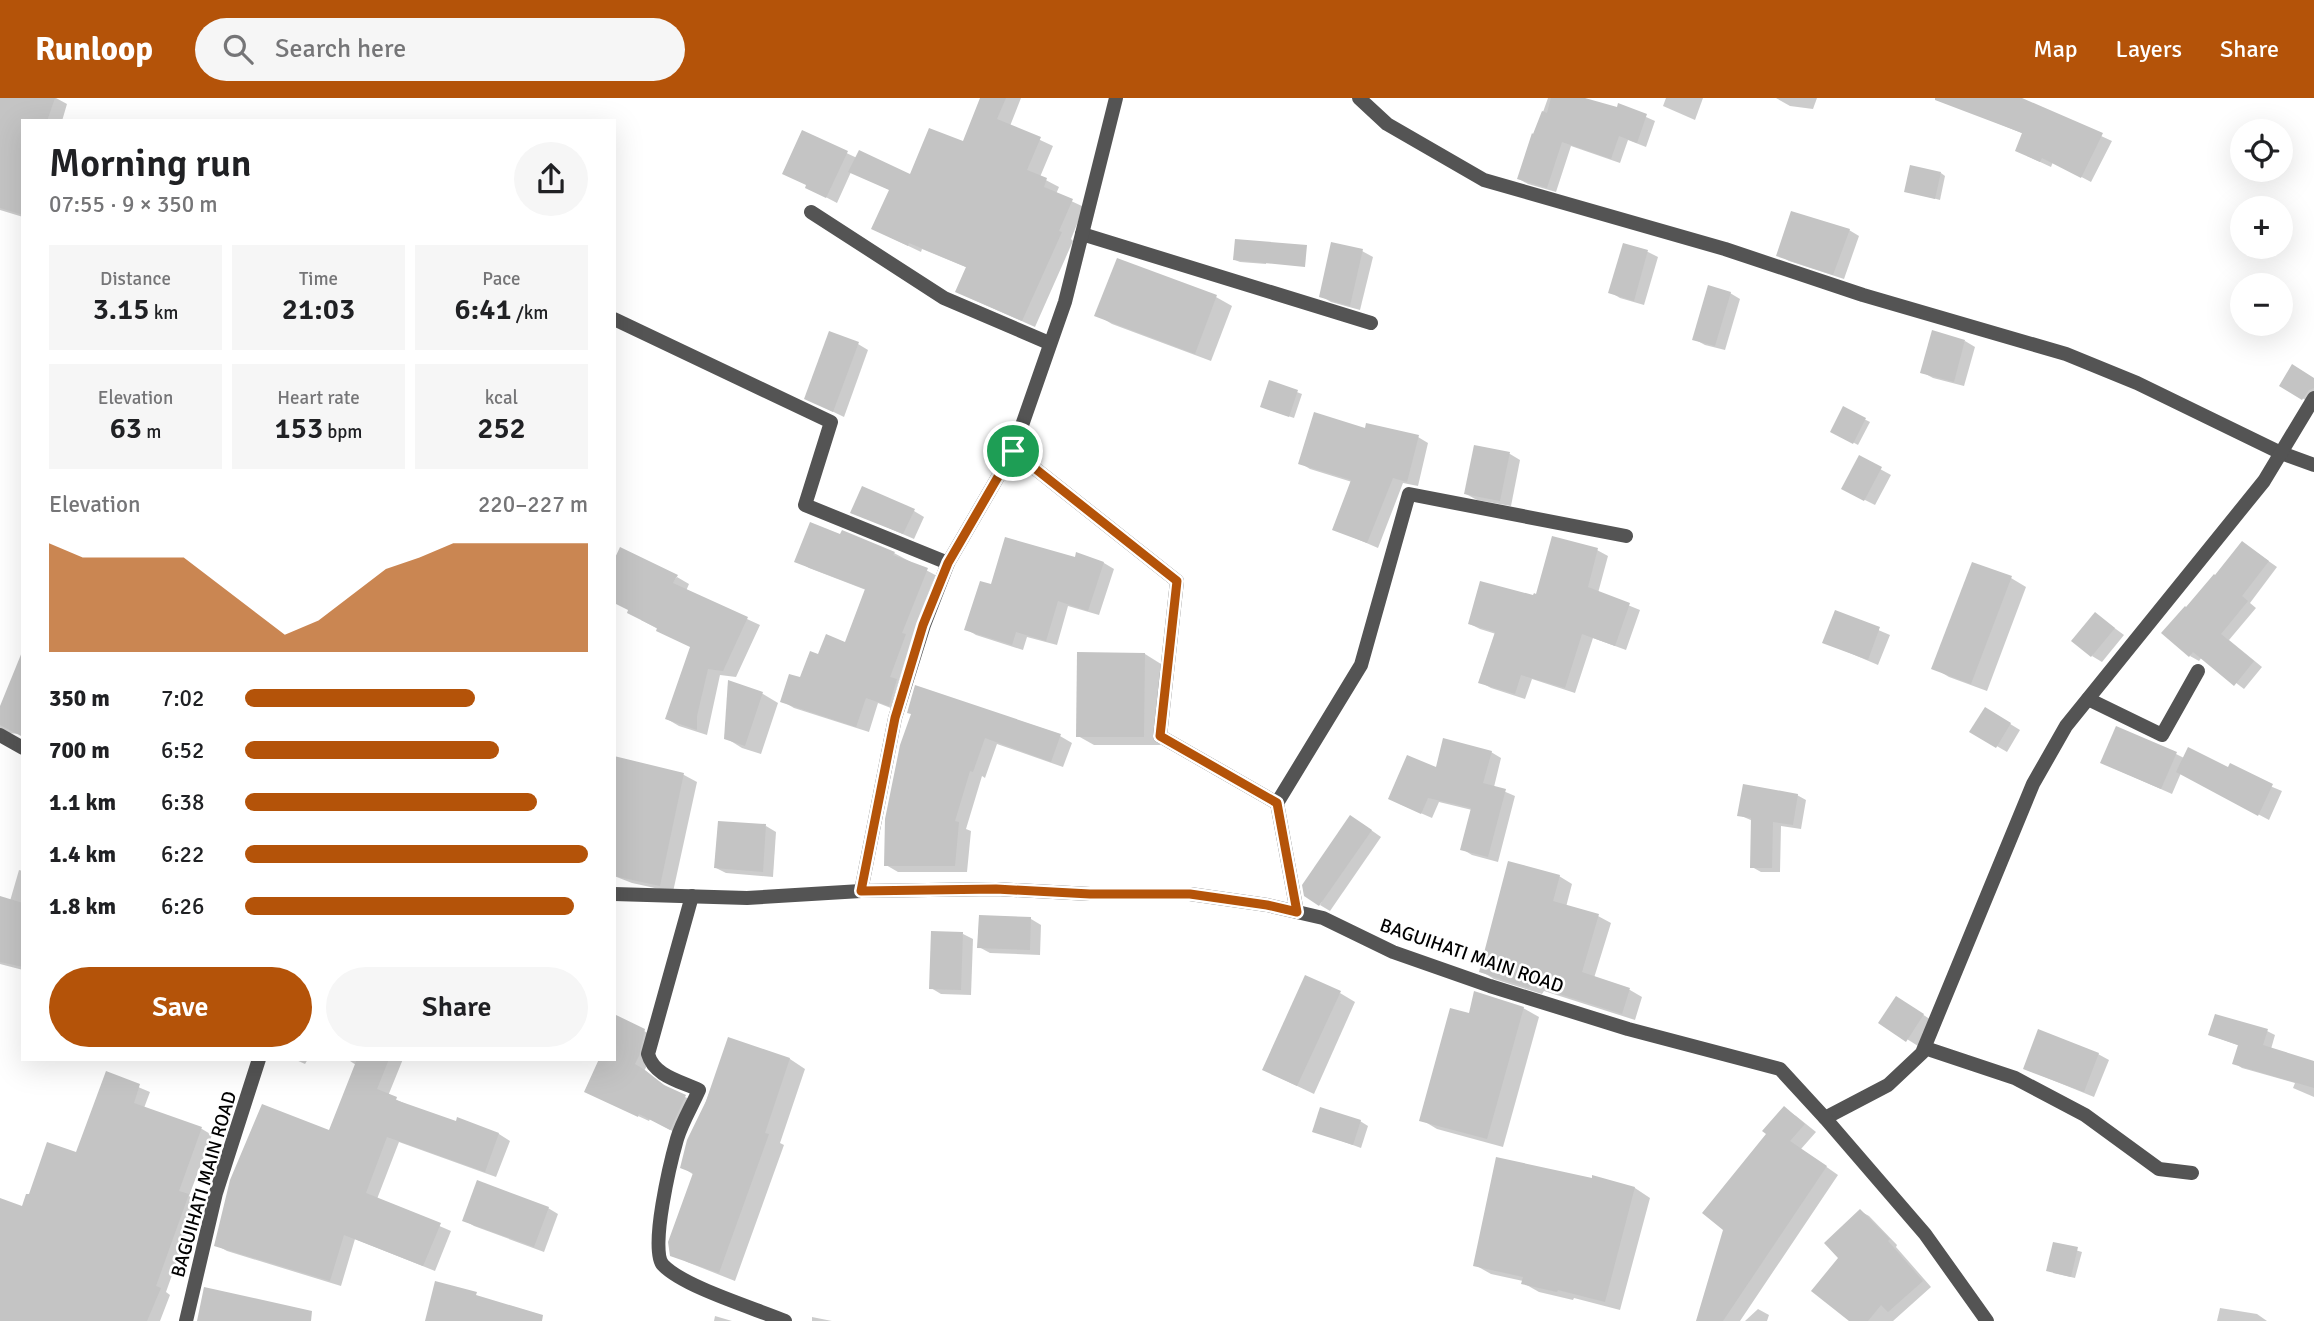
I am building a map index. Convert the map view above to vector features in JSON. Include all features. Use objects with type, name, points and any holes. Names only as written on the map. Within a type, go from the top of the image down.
[{"type":"street","points":[[861,891],[895,718],[923,625],[948,563],[1013,451],[1065,302],[1116,98]]},
{"type":"street","points":[[1359,98],[1387,124],[1483,180],[1725,249],[1863,295],[2066,354],[2137,383],[2281,453],[2314,465]]},
{"type":"street","points":[[811,212],[944,298],[1049,343]]},
{"type":"street","points":[[1082,234],[1371,323]]},
{"type":"street","points":[[616,319],[831,422],[805,505],[948,563]]},
{"type":"street","points":[[1825,1118],[1888,1085],[1923,1053],[2033,784],[2066,726],[2264,481],[2314,398]]},
{"type":"street","points":[[1013,451],[1177,581],[1160,736],[1277,803]]},
{"type":"street","points":[[1297,912],[1277,803],[1361,665],[1409,494],[1626,536]]},
{"type":"street","points":[[2088,699],[2162,735],[2199,671]]},
{"type":"street","points":[[0,735],[21,747]]},
{"type":"street","name":"BAGUIHATI MAIN ROAD","points":[[616,894],[747,898],[861,891],[996,889],[1090,894],[1190,894],[1267,905],[1323,918],[1393,952],[1490,986],[1628,1029],[1780,1069],[1925,1234],[1987,1321]]},
{"type":"street","points":[[692,896],[648,1054],[651,1063],[661,1073],[699,1090],[678,1137],[663,1203],[657,1248],[661,1263],[681,1279],[785,1321]]},
{"type":"street","points":[[1925,1048],[2015,1078],[2085,1115],[2159,1169],[2192,1173]]},
{"type":"street","name":"BAGUIHATI MAIN ROAD","points":[[186,1321],[216,1193],[258,1061]]},
{"type":"building","points":[[0,98],[55,98],[48,119],[21,119],[21,214],[0,208]]},
{"type":"building","points":[[980,98],[1006,98],[997,119],[1041,137],[1027,170],[1047,178],[1044,187],[1073,199],[1059,231],[1062,232],[1022,321],[955,292],[966,267],[871,229],[889,190],[848,172],[859,150],[910,174],[929,128],[963,141]]},
{"type":"building","points":[[1551,98],[1585,98],[1617,107],[1618,103],[1647,114],[1637,143],[1619,136],[1611,159],[1562,142],[1547,188],[1517,179],[1532,133],[1542,111],[1547,113]]},
{"type":"building","points":[[1935,98],[2022,98],[2103,133],[2081,178],[2042,158],[2040,162],[2015,151],[2022,133]]},
{"type":"building","points":[[802,130],[848,151],[826,198],[782,174]]},
{"type":"building","points":[[1910,165],[1941,172],[1935,199],[1904,192]]},
{"type":"building","points":[[1791,211],[1850,229],[1833,275],[1776,256]]},
{"type":"building","points":[[1235,239],[1307,245],[1305,267],[1233,260]]},
{"type":"building","points":[[1331,242],[1363,249],[1350,306],[1319,297]]},
{"type":"building","points":[[1623,243],[1648,250],[1634,301],[1608,293]]},
{"type":"building","points":[[1117,258],[1217,295],[1195,354],[1094,316]]},
{"type":"building","points":[[1708,285],[1731,292],[1715,346],[1692,340]]},
{"type":"building","points":[[1932,330],[1965,340],[1954,382],[1920,373]]},
{"type":"building","points":[[829,331],[859,342],[833,412],[804,399]]},
{"type":"building","points":[[2292,364],[2314,378],[2314,388],[2309,390],[2302,400],[2279,386]]},
{"type":"building","points":[[1269,380],[1298,390],[1289,417],[1260,407]]},
{"type":"building","points":[[1843,406],[1866,418],[1853,444],[1830,432]]},
{"type":"building","points":[[1314,412],[1365,428],[1366,423],[1419,435],[1407,482],[1393,478],[1367,543],[1332,530],[1351,480],[1298,464]]},
{"type":"building","points":[[1474,445],[1510,452],[1500,501],[1464,494]]},
{"type":"building","points":[[1859,455],[1882,467],[1864,501],[1841,489]]},
{"type":"building","points":[[862,486],[915,509],[903,534],[850,513]]},
{"type":"building","points":[[810,522],[840,534],[842,530],[895,552],[893,555],[928,568],[902,633],[906,634],[890,677],[897,679],[889,706],[866,698],[856,727],[780,702],[789,674],[800,677],[810,651],[818,654],[826,634],[845,642],[865,589],[794,562]]},
{"type":"building","points":[[1552,536],[1598,548],[1588,587],[1630,603],[1615,646],[1582,634],[1565,688],[1521,675],[1515,694],[1478,683],[1495,632],[1468,624],[1480,581],[1536,594]]},
{"type":"building","points":[[1005,537],[1075,557],[1076,552],[1104,562],[1088,611],[1058,601],[1046,641],[1016,632],[1012,645],[964,630],[980,581],[991,584]]},
{"type":"building","points":[[2242,541],[2269,561],[2242,596],[2248,601],[2221,634],[2254,661],[2234,686],[2193,652],[2189,657],[2161,633],[2215,575]]},
{"type":"building","points":[[620,547],[678,575],[673,583],[748,617],[723,671],[708,669],[697,716],[697,730],[665,719],[690,647],[656,631],[657,628],[627,613],[628,610],[616,604],[616,556]]},
{"type":"building","points":[[1972,562],[2012,576],[1971,684],[1931,669]]},
{"type":"building","points":[[1835,610],[1880,627],[1868,660],[1822,643]]},
{"type":"building","points":[[2095,612],[2115,628],[2091,657],[2071,641]]},
{"type":"building","points":[[1077,652],[1145,653],[1144,737],[1076,737]]},
{"type":"building","points":[[21,654],[21,736],[0,725],[0,706]]},
{"type":"building","points":[[728,680],[763,692],[745,746],[724,739]]},
{"type":"building","points":[[915,685],[1061,734],[1051,762],[985,738],[973,772],[970,771],[955,821],[959,822],[955,866],[884,866],[885,819],[900,745],[911,714],[907,713]]},
{"type":"building","points":[[1985,707],[2011,723],[1996,748],[1969,732]]},
{"type":"building","points":[[2116,726],[2177,752],[2161,789],[2100,763]]},
{"type":"building","points":[[1443,738],[1492,751],[1483,783],[1506,789],[1488,857],[1460,850],[1471,808],[1428,798],[1421,814],[1388,799],[1407,755],[1436,767]]},
{"type":"building","points":[[2188,747],[2228,767],[2230,763],[2273,784],[2258,816],[2176,772]]},
{"type":"building","points":[[616,756],[684,773],[660,886],[616,876]]},
{"type":"building","points":[[1743,784],[1798,794],[1793,825],[1773,822],[1772,868],[1750,868],[1751,818],[1737,816]]},
{"type":"building","points":[[1350,815],[1372,830],[1319,906],[1304,896],[1302,885]]},
{"type":"building","points":[[718,821],[766,824],[763,872],[714,868]]},
{"type":"building","points":[[1508,861],[1560,875],[1553,901],[1599,914],[1582,972],[1630,988],[1622,1014],[1531,985],[1529,988],[1479,972]]},
{"type":"building","points":[[0,896],[21,902],[21,967],[0,962]]},
{"type":"building","points":[[979,915],[1031,917],[1030,950],[977,948]]},
{"type":"building","points":[[931,931],[963,932],[961,990],[929,989]]},
{"type":"building","points":[[1305,975],[1341,991],[1297,1086],[1262,1070]]},
{"type":"building","points":[[1474,991],[1524,1007],[1487,1139],[1419,1121],[1450,1008],[1469,1013]]},
{"type":"building","points":[[1896,996],[1924,1014],[1906,1042],[1878,1023]]},
{"type":"building","points":[[2215,1014],[2268,1029],[2263,1045],[2314,1061],[2314,1088],[2232,1064],[2238,1045],[2208,1035]]},
{"type":"building","points":[[616,1015],[645,1029],[635,1064],[664,1085],[686,1095],[670,1130],[639,1114],[638,1117],[584,1092],[598,1061],[616,1061]]},
{"type":"building","points":[[2038,1029],[2099,1053],[2084,1092],[2023,1069]]},
{"type":"building","points":[[728,1037],[790,1058],[765,1133],[769,1134],[719,1273],[670,1256],[668,1242],[693,1173],[680,1168],[687,1140],[706,1101]]},
{"type":"building","points":[[356,1061],[388,1061],[377,1089],[397,1097],[396,1100],[456,1121],[457,1117],[499,1133],[485,1172],[387,1137],[366,1193],[441,1223],[423,1266],[344,1235],[330,1281],[214,1246],[230,1180],[262,1104],[329,1130]]},
{"type":"building","points":[[106,1071],[140,1084],[134,1103],[202,1127],[179,1191],[189,1194],[156,1286],[161,1288],[147,1321],[0,1321],[0,1198],[22,1206],[26,1194],[29,1194],[47,1142],[76,1152]]},
{"type":"building","points":[[1784,1106],[1805,1124],[1790,1141],[1827,1166],[1723,1321],[1696,1321],[1723,1230],[1702,1213],[1766,1134],[1762,1131]]},
{"type":"building","points":[[1320,1107],[1361,1120],[1353,1145],[1312,1132]]},
{"type":"building","points":[[1496,1157],[1592,1178],[1592,1175],[1635,1187],[1605,1302],[1521,1284],[1523,1277],[1473,1266]]},
{"type":"building","points":[[477,1180],[549,1207],[534,1247],[462,1221]]},
{"type":"building","points":[[1860,1209],[1890,1239],[1888,1241],[1923,1281],[1888,1312],[1881,1305],[1868,1321],[1849,1321],[1811,1291],[1838,1258],[1824,1243]]},
{"type":"building","points":[[2053,1242],[2078,1247],[2071,1277],[2046,1271]]},
{"type":"building","points":[[435,1281],[477,1292],[476,1295],[543,1315],[542,1321],[425,1321]]},
{"type":"building","points":[[204,1287],[312,1311],[311,1321],[197,1321]]},
{"type":"route","points":[[1013,451],[1177,581],[1160,736],[1277,803],[1297,912],[1190,894],[1090,894],[996,889],[861,891],[895,718],[923,625],[948,563],[1013,451]]}]
